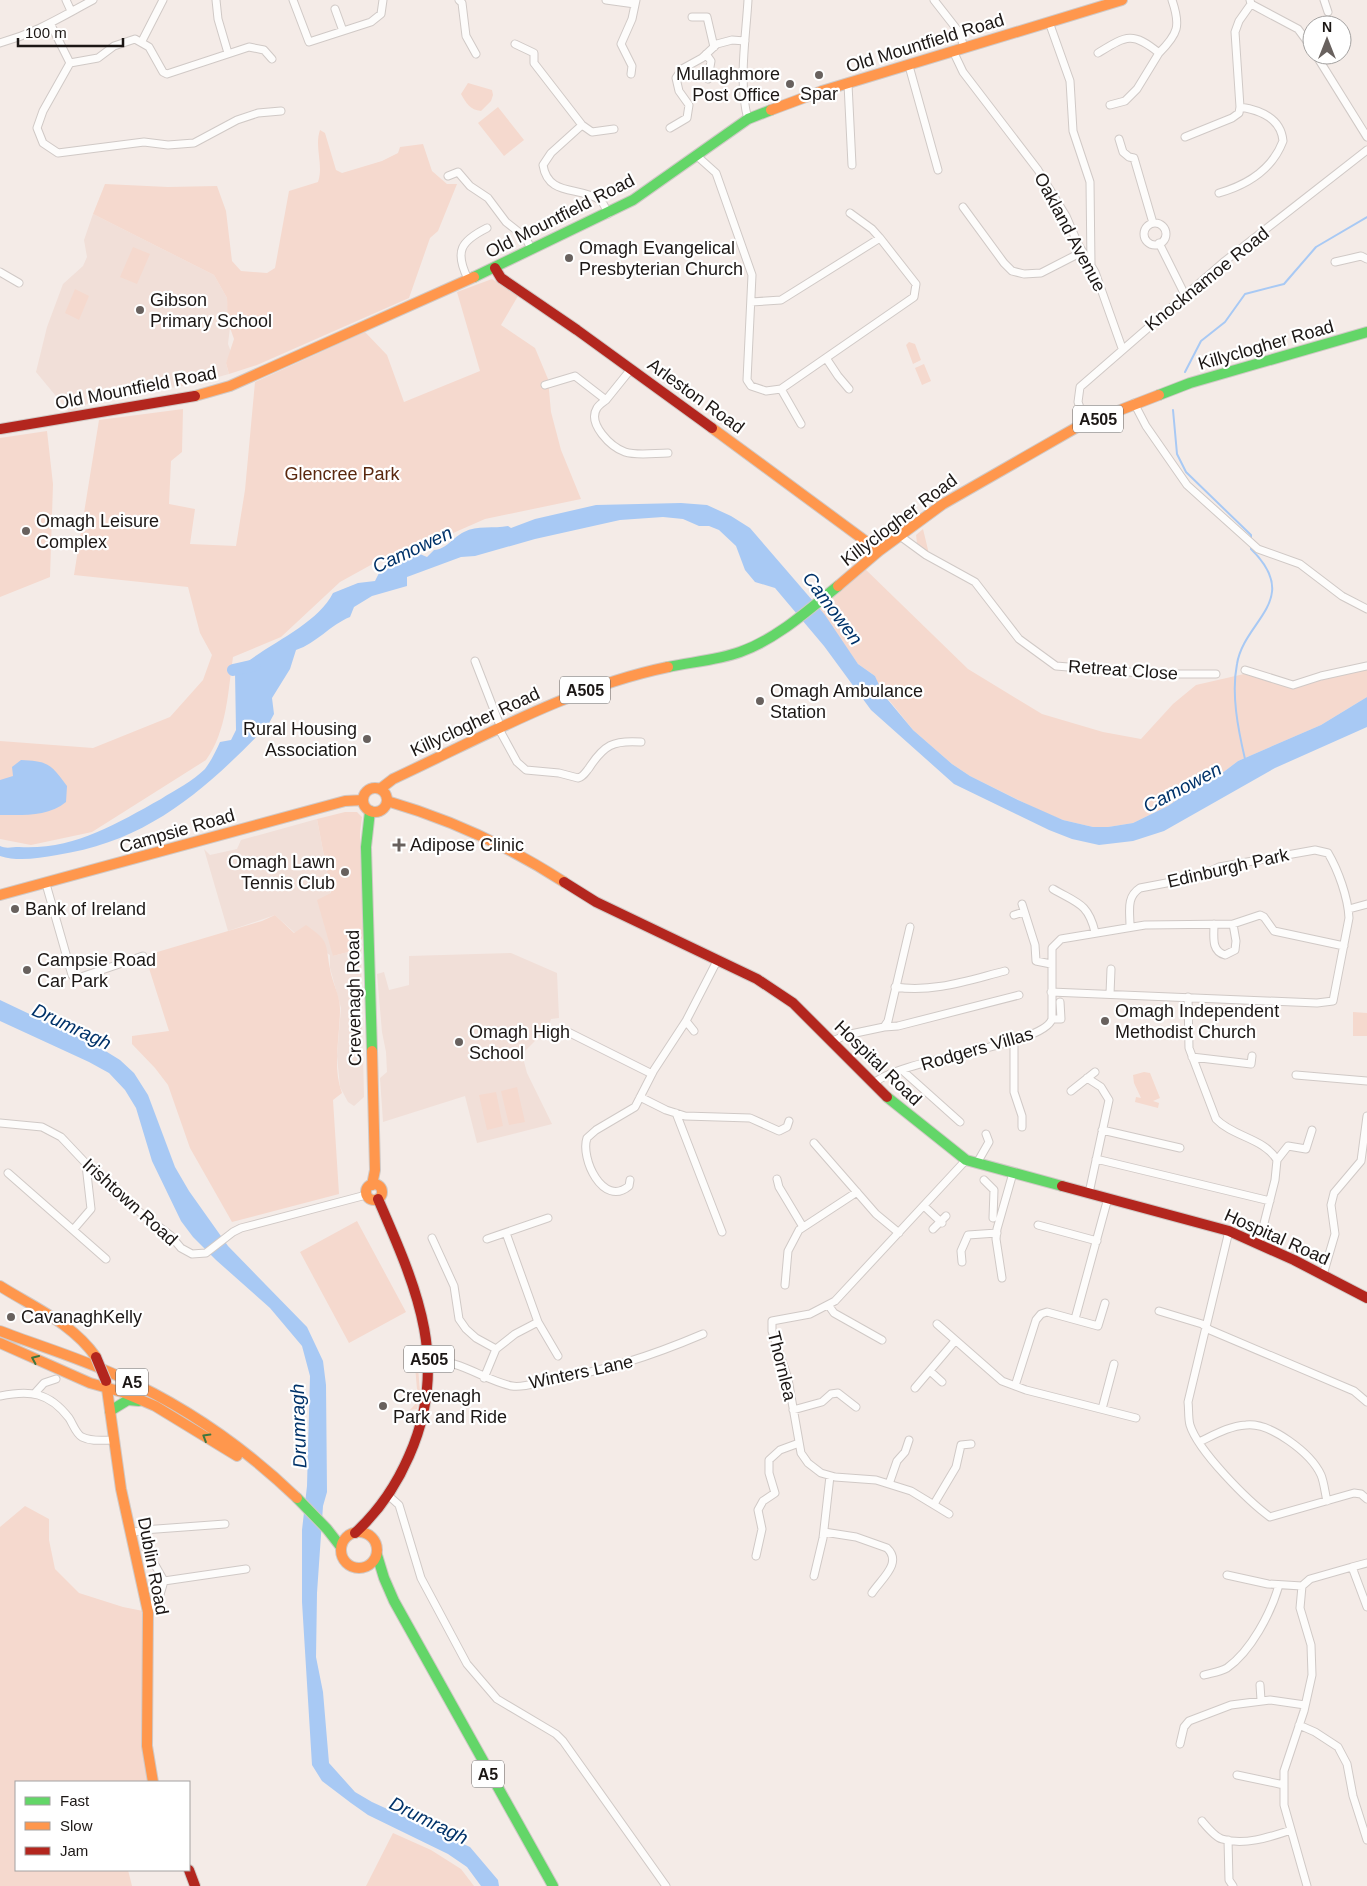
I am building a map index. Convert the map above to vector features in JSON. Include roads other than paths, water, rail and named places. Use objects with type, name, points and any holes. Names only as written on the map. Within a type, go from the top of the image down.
[{"type":"main road","name":"Old Mountfield Road","points":[[0,429],[196,396],[230,386],[495,268],[608,214],[634,200],[748,119],[786,104],[909,66],[953,50],[1122,0]]},
{"type":"main road","name":"Arleston Road","points":[[495,268],[501,278],[631,369],[879,551]]},
{"type":"main road","name":"Killyclogher Road","points":[[380,789],[393,779],[575,693],[644,671],[740,652],[774,635],[823,600],[879,551],[962,491],[1086,424],[1190,383],[1367,332]]},
{"type":"main road","name":"A505","points":[[363,800],[369,790],[380,789]]},
{"type":"main road","points":[[363,800],[370,811],[379,811],[386,801],[385,794],[380,789]]},
{"type":"main road","name":"Campsie Road","points":[[0,895],[46,884],[327,805],[363,800]]},
{"type":"main road","name":"Hospital Road","points":[[386,801],[428,813],[460,826],[554,876],[596,902],[757,979],[793,1003],[896,1106],[966,1160],[1229,1231],[1259,1243],[1367,1298]]},
{"type":"main road","name":"Crevenagh Road","points":[[370,811],[366,847],[375,1170],[372,1185]]},
{"type":"main road","name":"A505","points":[[347,1539],[374,1516],[389,1496],[413,1452],[425,1419],[429,1361],[424,1325],[414,1283],[378,1199],[381,1195],[381,1190],[377,1186],[372,1185],[368,1187],[366,1195]]},
{"type":"main road","points":[[366,1195],[371,1200],[378,1199]]},
{"type":"main road","name":"Dublin Road","points":[[0,1286],[68,1326],[84,1340],[96,1357],[106,1384],[121,1489],[147,1610],[149,1679],[147,1746],[153,1781]]},
{"type":"main road","name":"A5","points":[[0,1331],[134,1383],[213,1429],[252,1458],[330,1532],[347,1539],[342,1553],[347,1564],[354,1568],[365,1567],[372,1569],[384,1578]]},
{"type":"main road","points":[[0,1343],[90,1383],[106,1384],[144,1401],[278,1481]]},
{"type":"main road","points":[[110,1411],[128,1400],[144,1401]]},
{"type":"main road","points":[[347,1539],[363,1532],[373,1538],[374,1516]]},
{"type":"main road","name":"A5","points":[[373,1538],[384,1578],[476,1754],[553,1886]]},
{"type":"main road","points":[[365,1567],[373,1562],[377,1555]]},
{"type":"main road","points":[[189,1871],[195,1886]]},
{"type":"street","points":[[66,0],[71,11]]},
{"type":"street","points":[[0,43],[30,34],[93,0]]},
{"type":"street","points":[[142,41],[163,0]]},
{"type":"street","points":[[216,0],[218,19],[228,53]]},
{"type":"street","points":[[293,0],[309,42],[371,22],[381,14],[383,0]]},
{"type":"street","points":[[470,0],[461,2],[466,36],[476,54]]},
{"type":"street","points":[[606,0],[636,2],[632,19],[621,44],[632,66],[631,74]]},
{"type":"street","points":[[748,0],[744,106],[748,119]]},
{"type":"street","points":[[934,0],[959,32],[964,47]]},
{"type":"street","points":[[1110,105],[1126,100],[1137,89],[1159,53],[1174,36],[1177,30],[1176,11],[1172,0]]},
{"type":"street","points":[[1324,0],[1328,12]]},
{"type":"street","points":[[1185,137],[1232,118],[1238,113],[1240,107],[1235,32],[1239,20],[1250,2],[1298,29],[1302,34]]},
{"type":"street","points":[[335,9],[342,31]]},
{"type":"street","points":[[692,17],[707,17],[714,47]]},
{"type":"street","points":[[1049,22],[1070,81],[1073,131],[1090,182],[1091,266]]},
{"type":"street","points":[[50,24],[70,63]]},
{"type":"street","points":[[1098,53],[1120,40],[1135,37],[1142,39],[1159,53]]},
{"type":"street","points":[[70,63],[98,58],[114,46],[135,39],[142,41],[149,47],[163,72],[167,74],[250,47],[264,50],[272,59]]},
{"type":"street","points":[[670,128],[688,118],[689,105],[679,91],[676,78],[682,69],[706,54],[717,44],[732,40],[745,41]]},
{"type":"street","points":[[515,44],[534,53],[534,63],[582,125],[592,132],[614,130]]},
{"type":"street","name":"Oakland Avenue","points":[[953,50],[962,72],[1038,170],[1066,216],[1111,312],[1122,348]]},
{"type":"street","points":[[706,54],[712,61],[708,79]]},
{"type":"street","points":[[70,63],[43,111],[37,128],[43,143],[58,153],[144,142],[168,145],[194,143],[237,120],[258,113],[281,111]]},
{"type":"street","points":[[1322,65],[1367,137]]},
{"type":"street","points":[[909,66],[938,170]]},
{"type":"street","points":[[848,84],[852,166]]},
{"type":"street","points":[[1219,193],[1250,182],[1275,155],[1282,141],[1278,128],[1269,116],[1258,110],[1240,107]]},
{"type":"street","points":[[582,125],[551,153],[543,165],[544,176],[554,185],[588,194],[601,201],[608,214]]},
{"type":"street","points":[[1119,139],[1123,152],[1129,157],[1134,158],[1153,223],[1164,229],[1165,237],[1159,244]]},
{"type":"street","name":"Knocknamoe Road","points":[[1086,424],[1078,402],[1080,387],[1122,348],[1185,295],[1367,150]]},
{"type":"street","points":[[697,156],[716,173],[745,250],[752,275],[747,380],[750,386],[757,389],[781,389],[914,297],[916,284],[872,229],[850,212]]},
{"type":"street","points":[[448,176],[458,172],[470,186],[488,198],[506,222],[526,237],[532,250]]},
{"type":"street","points":[[963,207],[1012,271],[1024,274],[1041,272],[1082,252]]},
{"type":"street","points":[[1153,223],[1145,229],[1145,239],[1149,243],[1159,244]]},
{"type":"street","points":[[468,279],[461,263],[460,251],[465,241],[488,228]]},
{"type":"street","points":[[751,302],[781,300],[880,238]]},
{"type":"street","points":[[1159,244],[1185,295]]},
{"type":"street","points":[[1335,262],[1360,256],[1367,259]]},
{"type":"street","points":[[0,272],[19,283]]},
{"type":"street","points":[[826,358],[849,389]]},
{"type":"street","points":[[631,369],[606,400],[596,409],[595,420],[600,431],[612,444],[626,452],[668,453]]},
{"type":"street","points":[[545,385],[575,376],[606,400]]},
{"type":"street","points":[[781,389],[801,424]]},
{"type":"street","points":[[1134,404],[1146,426],[1187,485],[1247,540],[1258,549],[1300,564],[1342,596],[1367,609]]},
{"type":"street","name":"Retreat Close","points":[[900,536],[926,555],[975,582],[1019,639],[1056,666],[1152,674],[1216,674]]},
{"type":"street","points":[[475,661],[500,728],[517,762],[526,770],[559,773],[578,778],[584,774],[606,746],[628,741],[641,742]]},
{"type":"street","points":[[1245,670],[1293,685],[1321,676],[1367,666]]},
{"type":"street","name":"Edinburgh Park","points":[[1130,926],[1130,902],[1133,893],[1140,888],[1198,876],[1219,867],[1315,850],[1328,853],[1333,862],[1349,909]]},
{"type":"street","points":[[46,884],[72,975],[75,979],[143,956]]},
{"type":"street","points":[[1053,889],[1086,908],[1091,915],[1095,932],[1130,926],[1233,924],[1260,915],[1264,917],[1274,931],[1344,946]]},
{"type":"street","points":[[1022,904],[1035,945],[1036,961],[1052,964]]},
{"type":"street","points":[[1051,992],[1318,1003],[1333,1002],[1349,909],[1367,904]]},
{"type":"street","points":[[1014,915],[1024,912]]},
{"type":"street","points":[[1214,924],[1214,949],[1217,953],[1225,955],[1234,950],[1236,941],[1233,924]]},
{"type":"street","points":[[884,1027],[888,1021],[910,927]]},
{"type":"street","name":"Rodgers Villas","points":[[873,1084],[879,1078],[1043,1030],[1050,1025],[1052,1019],[1052,948],[1055,942],[1095,932]]},
{"type":"street","points":[[630,1180],[629,1186],[625,1190],[606,1190],[601,1186],[586,1153],[586,1138],[635,1107],[652,1074],[686,1021],[718,959]]},
{"type":"street","points":[[1110,994],[1111,969]]},
{"type":"street","points":[[895,987],[918,990],[933,988],[1005,971]]},
{"type":"street","points":[[833,1041],[846,1035],[898,1026],[1019,995]]},
{"type":"street","points":[[1188,997],[1189,1048],[1216,1119],[1223,1126],[1266,1148],[1277,1160]]},
{"type":"street","points":[[1052,1019],[1061,1019],[1060,1002]]},
{"type":"street","points":[[686,1021],[694,1031]]},
{"type":"street","points":[[562,1029],[652,1074]]},
{"type":"street","points":[[1014,1040],[1014,1092],[1022,1116],[1022,1127]]},
{"type":"street","points":[[1192,1057],[1251,1064],[1252,1056]]},
{"type":"street","points":[[902,1071],[960,1122]]},
{"type":"street","points":[[1070,1091],[1095,1072]]},
{"type":"street","points":[[1296,1075],[1367,1082]]},
{"type":"street","points":[[1087,1078],[1101,1087],[1109,1100],[1089,1193]]},
{"type":"street","points":[[640,1097],[676,1113],[718,1118],[735,1116],[750,1118],[778,1131],[787,1127],[789,1121]]},
{"type":"street","points":[[676,1113],[722,1232]]},
{"type":"street","points":[[1323,1275],[1335,1234],[1331,1205],[1334,1193],[1361,1161],[1367,1116]]},
{"type":"street","name":"Irishtown Road","points":[[0,1123],[31,1125],[52,1132],[69,1144],[86,1165],[112,1190],[170,1235],[181,1248],[198,1255],[206,1253],[232,1232],[251,1225],[366,1195]]},
{"type":"street","points":[[1102,1130],[1180,1148]]},
{"type":"street","points":[[1259,1243],[1270,1201],[1277,1160],[1288,1146],[1306,1149],[1312,1130]]},
{"type":"street","points":[[977,1163],[989,1142],[986,1134]]},
{"type":"street","points":[[814,1143],[876,1214],[899,1233]]},
{"type":"street","points":[[1096,1159],[1270,1201]]},
{"type":"street","points":[[882,1340],[834,1313],[829,1306],[966,1160]]},
{"type":"street","points":[[73,1230],[91,1209],[86,1165]]},
{"type":"street","points":[[8,1173],[106,1259]]},
{"type":"street","points":[[1002,1278],[997,1233],[1013,1173]]},
{"type":"street","points":[[777,1179],[779,1188],[803,1227]]},
{"type":"street","points":[[984,1180],[994,1190],[993,1218]]},
{"type":"street","points":[[785,1286],[788,1251],[792,1239],[803,1227],[857,1192]]},
{"type":"street","points":[[1074,1319],[1108,1198]]},
{"type":"street","points":[[994,1200],[1007,1200]]},
{"type":"street","points":[[924,1206],[944,1220],[933,1229]]},
{"type":"street","points":[[487,1239],[548,1218]]},
{"type":"street","points":[[1038,1225],[1097,1241]]},
{"type":"street","points":[[1229,1231],[1188,1402],[1190,1424],[1199,1442],[1208,1455],[1270,1517],[1354,1493],[1361,1494],[1367,1499]]},
{"type":"street","points":[[506,1232],[538,1322],[558,1356]]},
{"type":"street","points":[[962,1262],[961,1251],[968,1235],[997,1233]]},
{"type":"street","points":[[432,1238],[454,1286],[459,1319],[476,1338],[496,1349]]},
{"type":"street","points":[[1015,1386],[1036,1320],[1041,1314],[1047,1312],[1098,1326],[1105,1303]]},
{"type":"street","name":"Thornlea","points":[[829,1306],[810,1314],[772,1321],[772,1331],[788,1380],[799,1443],[808,1463],[821,1473],[830,1476],[876,1480],[911,1491],[949,1514]]},
{"type":"street","points":[[1159,1311],[1206,1327],[1354,1391],[1367,1402]]},
{"type":"street","points":[[484,1378],[496,1349],[515,1334],[538,1322]]},
{"type":"street","points":[[937,1324],[1002,1381],[1136,1418]]},
{"type":"street","name":"Winters Lane","points":[[429,1361],[454,1362],[484,1378],[514,1386],[594,1373],[651,1356],[703,1334]]},
{"type":"street","points":[[914,1388],[955,1341]]},
{"type":"street","points":[[1102,1409],[1114,1364]]},
{"type":"street","points":[[930,1371],[942,1382]]},
{"type":"street","points":[[35,1393],[44,1383],[56,1379]]},
{"type":"street","points":[[0,1396],[22,1391],[35,1393],[58,1406],[80,1436],[93,1441],[113,1440]]},
{"type":"street","name":"Thornlea","points":[[793,1410],[822,1402],[831,1394],[838,1393],[856,1407]]},
{"type":"street","points":[[1199,1442],[1228,1429],[1248,1424],[1263,1428],[1289,1440],[1321,1474],[1328,1501]]},
{"type":"street","points":[[889,1484],[897,1461],[905,1452],[909,1440]]},
{"type":"street","points":[[756,1556],[762,1529],[758,1510],[763,1501],[775,1493],[769,1473],[769,1460],[780,1450],[799,1443]]},
{"type":"street","points":[[934,1504],[956,1467],[961,1445],[971,1444]]},
{"type":"street","points":[[814,1576],[824,1532],[830,1476]]},
{"type":"street","points":[[389,1496],[399,1505],[421,1578],[467,1664],[497,1699],[556,1734],[563,1741],[666,1886]]},
{"type":"street","points":[[131,1533],[143,1530],[224,1524]]},
{"type":"street","points":[[143,1530],[146,1549],[164,1580],[159,1598],[147,1610]]},
{"type":"street","points":[[824,1532],[856,1538],[887,1548],[891,1552],[894,1561],[890,1570],[872,1593]]},
{"type":"street","points":[[1306,1886],[1284,1805],[1284,1771],[1305,1705],[1312,1663],[1311,1645],[1300,1608],[1302,1586],[1310,1579],[1367,1563]]},
{"type":"street","points":[[1352,1567],[1367,1607]]},
{"type":"street","points":[[164,1580],[246,1569]]},
{"type":"street","points":[[1227,1575],[1279,1585],[1302,1586]]},
{"type":"street","points":[[1204,1676],[1225,1669],[1236,1660],[1253,1638],[1276,1598],[1279,1585]]},
{"type":"street","points":[[1260,1685],[1261,1700]]},
{"type":"street","points":[[1180,1744],[1184,1727],[1194,1718],[1231,1705],[1261,1700],[1305,1705]]},
{"type":"street","points":[[1299,1725],[1315,1732],[1338,1747],[1347,1764],[1353,1796],[1367,1840]]},
{"type":"street","points":[[1236,1775],[1284,1785]]},
{"type":"street","points":[[1202,1821],[1220,1839],[1243,1842],[1291,1830]]},
{"type":"street","points":[[1228,1840],[1229,1880],[1232,1886]]},
{"type":"water","points":[[681,503],[707,505],[731,516],[750,528],[825,615],[858,664],[875,676],[883,694],[913,730],[952,764],[970,776],[1063,820],[1093,827],[1133,823],[1168,806],[1197,786],[1217,777],[1238,761],[1321,725],[1367,697],[1367,727],[1275,768],[1164,831],[1133,841],[1099,845],[1072,839],[1049,830],[954,784],[871,710],[824,646],[775,588],[755,582],[745,570],[736,546],[719,530],[709,526],[699,526],[683,519],[663,517],[620,520],[535,539],[475,556],[461,557],[407,577],[407,586],[372,596],[354,607],[350,617],[304,647],[296,650],[290,669],[272,698],[274,714],[268,725],[221,771],[173,809],[148,825],[120,838],[90,848],[28,859],[0,856],[0,846],[7,848],[39,847],[76,840],[93,834],[144,809],[195,777],[205,769],[220,742],[231,740],[236,730],[235,672],[259,653],[302,626],[325,605],[333,593],[358,583],[375,581],[383,565],[398,557],[415,552],[427,557],[434,550],[443,547],[460,534],[469,530],[508,526],[511,528],[535,519],[596,505]]},
{"type":"water","points":[[21,760],[37,761],[53,768],[67,786],[66,802],[43,813],[0,815],[0,780],[13,776],[12,767]]},
{"type":"water","points":[[0,1000],[99,1047],[120,1060],[134,1073],[148,1095],[175,1167],[189,1191],[228,1246],[307,1327],[323,1361],[326,1385],[327,1492],[323,1506],[317,1593],[316,1657],[323,1692],[329,1763],[355,1792],[372,1802],[470,1847],[498,1880],[499,1886],[481,1886],[467,1867],[448,1854],[368,1815],[322,1781],[312,1765],[302,1602],[302,1530],[307,1486],[310,1376],[302,1346],[270,1308],[216,1260],[193,1237],[181,1221],[152,1161],[136,1108],[125,1090],[109,1073],[0,1021]]},
{"type":"waterway","points":[[1185,372],[1201,341],[1225,322],[1245,294],[1284,284],[1316,247],[1367,217]]},
{"type":"waterway","points":[[1173,410],[1177,454],[1186,472],[1251,535],[1251,538]]},
{"type":"waterway","points":[[1245,759],[1235,699],[1235,675],[1242,649],[1266,609],[1271,596],[1272,582],[1266,567],[1251,549],[1251,546]]},
{"type":"waterway","name":"Camowen","points":[[233,670],[255,665]]},
{"type":"place","name":"Spar","points":[[819,75]]},
{"type":"place","name":"Mullaghmore Post Office","points":[[790,84]]},
{"type":"place","name":"Omagh Evangelical Presbyterian Church","points":[[569,258]]},
{"type":"place","name":"Gibson Primary School","points":[[140,310]]},
{"type":"place","name":"Omagh Leisure Complex","points":[[26,531]]},
{"type":"place","name":"Omagh Ambulance Station","points":[[760,701]]},
{"type":"place","name":"Rural Housing Association","points":[[367,739]]},
{"type":"place","name":"Adipose Clinic","points":[[399,845]]},
{"type":"place","name":"Omagh Lawn Tennis Club","points":[[345,872]]},
{"type":"place","name":"Bank of Ireland","points":[[15,909]]},
{"type":"place","name":"Campsie Road Car Park","points":[[27,970]]},
{"type":"place","name":"Omagh Independent Methodist Church","points":[[1105,1021]]},
{"type":"place","name":"Omagh High School","points":[[459,1042]]},
{"type":"place","name":"CavanaghKelly","points":[[11,1317]]},
{"type":"place","name":"Crevenagh Park and Ride","points":[[383,1406]]},
{"type":"park label","name":"Glencree Park","points":[[342,474]]},
{"type":"water label","name":"Drumragh","points":[[72,1026]]},
{"type":"water label","name":"Drumragh","points":[[298,1426]]},
{"type":"water label","name":"Drumragh","points":[[429,1820]]}]
